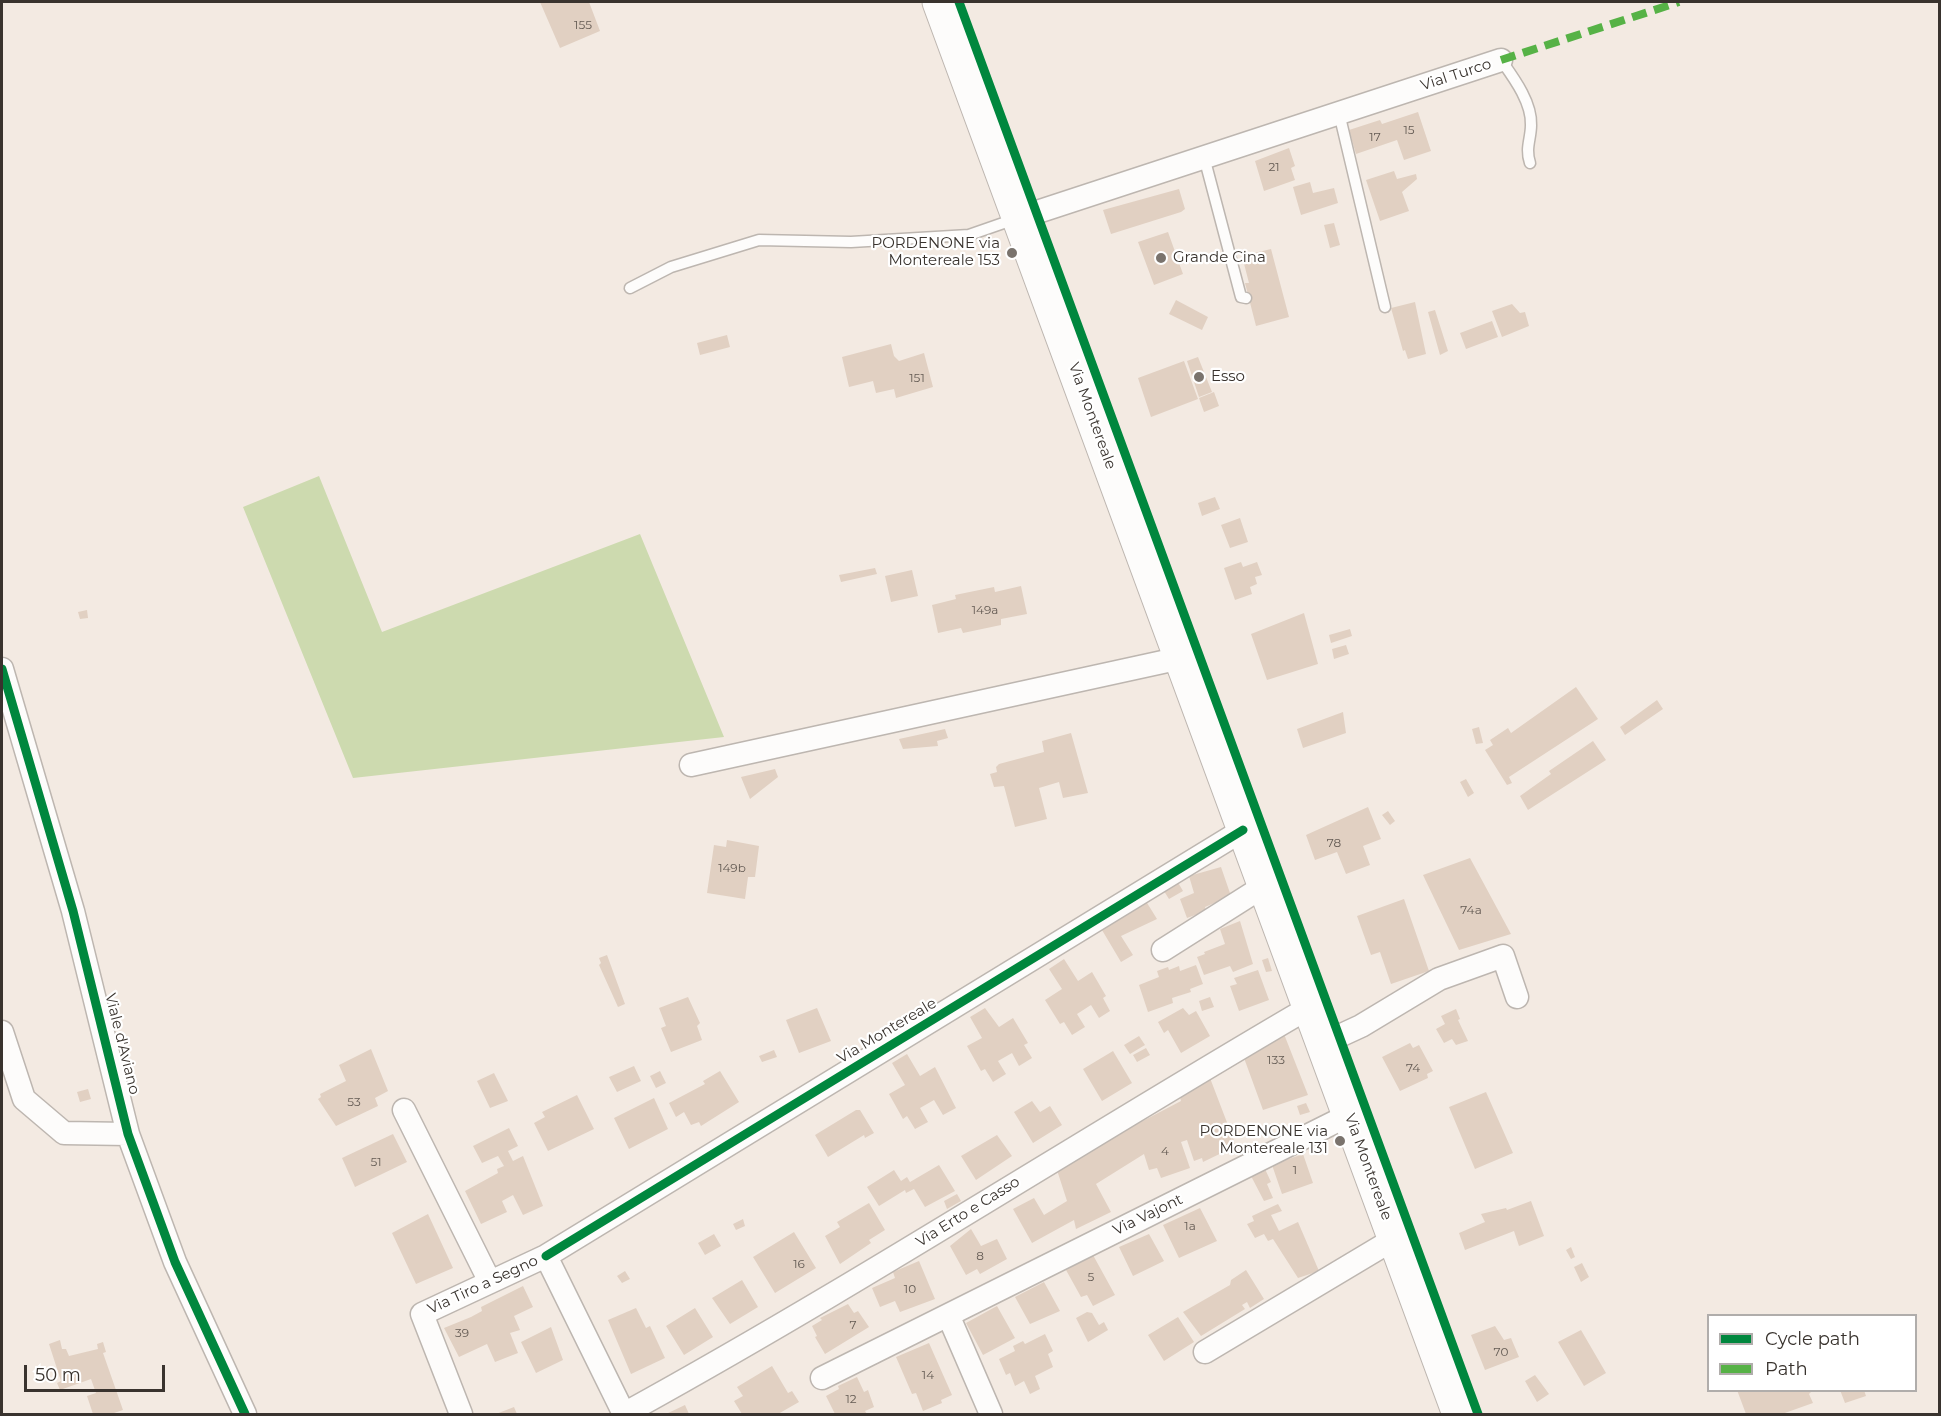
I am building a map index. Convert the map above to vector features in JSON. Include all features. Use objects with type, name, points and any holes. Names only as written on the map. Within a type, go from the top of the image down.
[{"type":"main road","name":"Via Montereale","points":[[939,2],[1459,1414]]},
{"type":"street","name":"Vial Turco","points":[[1018,218],[1501,60]]},
{"type":"street","points":[[692,765],[1181,658]]},
{"type":"street","name":"Viale d'Aviano","points":[[2,669],[73,911],[128,1134],[175,1262],[245,1414]]},
{"type":"street","name":"Via Montereale","points":[[546,1256],[1243,830]]},
{"type":"street","points":[[1163,950],[1264,886]]},
{"type":"street","points":[[1322,1044],[1361,1026],[1439,979],[1503,956],[1517,997]]},
{"type":"street","name":"Via Erto e Casso","points":[[624,1414],[875,1269],[1143,1104],[1310,1007]]},
{"type":"street","points":[[2,1032],[24,1099],[64,1133],[128,1134]]},
{"type":"street","points":[[404,1110],[490,1282]]},
{"type":"street","name":"Via Vajont","points":[[822,1378],[949,1317],[1349,1115]]},
{"type":"street","points":[[1205,1352],[1394,1239]]},
{"type":"street","name":"Via Tiro a Segno","points":[[461,1414],[422,1314],[546,1256],[624,1414]]},
{"type":"street","points":[[949,1317],[991,1414]]},
{"type":"lane","name":"Vial Turco","points":[[1501,60],[1518,85],[1532,123],[1527,152],[1530,163]]},
{"type":"lane","points":[[1339,113],[1385,307]]},
{"type":"lane","points":[[1204,157],[1241,297],[1246,298]]},
{"type":"lane","points":[[630,288],[671,267],[759,240],[851,242],[969,235],[1018,218]]},
{"type":"green space","points":[[319,476],[382,632],[640,534],[724,737],[353,778],[243,507]]},
{"type":"building","points":[[540,2],[589,2],[600,31],[560,48]]},
{"type":"building","points":[[1418,112],[1431,151],[1404,160],[1397,140],[1356,154],[1349,130],[1380,120],[1382,124]]},
{"type":"building","points":[[1289,148],[1295,166],[1291,168],[1295,180],[1264,191],[1255,161]]},
{"type":"building","points":[[1394,171],[1397,179],[1416,174],[1417,179],[1402,192],[1409,211],[1380,221],[1366,180]]},
{"type":"building","points":[[1310,182],[1313,193],[1334,188],[1338,203],[1301,215],[1293,187]]},
{"type":"building","points":[[1179,189],[1185,209],[1181,212],[1111,234],[1103,210]]},
{"type":"building","points":[[1334,223],[1340,245],[1330,248],[1324,225]]},
{"type":"building","name":"Grande Cina","points":[[1168,232],[1183,274],[1154,285],[1138,242]]},
{"type":"building","points":[[1271,249],[1289,317],[1256,326],[1245,283],[1249,283],[1242,256]]},
{"type":"building","points":[[1176,300],[1208,317],[1202,330],[1169,314]]},
{"type":"building","points":[[1415,302],[1426,354],[1408,359],[1405,350],[1403,351],[1391,308]]},
{"type":"building","points":[[1512,304],[1520,313],[1525,312],[1529,326],[1502,337],[1492,311]]},
{"type":"building","points":[[1435,310],[1448,351],[1440,355],[1428,312]]},
{"type":"building","points":[[1492,321],[1498,337],[1466,349],[1460,333]]},
{"type":"building","points":[[727,335],[730,347],[700,355],[697,343]]},
{"type":"building","points":[[891,344],[894,356],[899,361],[924,353],[933,387],[896,398],[894,389],[876,393],[873,381],[849,387],[842,357]]},
{"type":"building","name":"Esso","points":[[1198,357],[1212,392],[1199,397],[1187,361]]},
{"type":"building","points":[[1184,361],[1198,399],[1151,417],[1138,378]]},
{"type":"building","points":[[1214,392],[1219,406],[1204,412],[1199,398]]},
{"type":"building","points":[[1215,497],[1220,509],[1202,516],[1198,503]]},
{"type":"building","points":[[1240,518],[1248,542],[1230,548],[1221,525]]},
{"type":"building","points":[[1241,562],[1243,567],[1257,562],[1262,575],[1255,577],[1257,584],[1250,587],[1252,594],[1235,600],[1224,568]]},
{"type":"building","points":[[875,568],[877,574],[841,582],[839,575]]},
{"type":"building","points":[[912,570],[918,596],[891,602],[885,576]]},
{"type":"building","points":[[1021,586],[1027,614],[1001,619],[1001,625],[963,633],[961,628],[938,633],[932,605],[956,599],[955,595],[994,587],[995,592]]},
{"type":"building","points":[[87,610],[88,618],[80,619],[78,612]]},
{"type":"building","points":[[1304,613],[1318,664],[1267,680],[1251,634]]},
{"type":"building","points":[[1350,629],[1352,636],[1331,643],[1329,635]]},
{"type":"building","points":[[1346,645],[1349,654],[1334,659],[1332,649]]},
{"type":"building","points":[[1576,687],[1598,719],[1509,777],[1512,783],[1507,785],[1485,750],[1493,745],[1490,740],[1508,728],[1511,733]]},
{"type":"building","points":[[1657,700],[1663,709],[1625,735],[1620,727]]},
{"type":"building","points":[[1343,712],[1346,733],[1303,748],[1297,729]]},
{"type":"building","points":[[1479,727],[1483,743],[1476,744],[1472,729]]},
{"type":"building","points":[[945,729],[948,738],[937,741],[938,746],[903,749],[899,739]]},
{"type":"building","points":[[1071,733],[1088,793],[1063,798],[1059,782],[1039,788],[1047,819],[1015,827],[1004,786],[994,787],[990,774],[997,772],[996,767],[999,764],[1044,752],[1042,741]]},
{"type":"building","points":[[1593,741],[1606,760],[1528,810],[1520,796],[1551,774],[1549,771]]},
{"type":"building","points":[[775,769],[778,777],[750,799],[741,777]]},
{"type":"building","points":[[1466,779],[1474,793],[1468,797],[1460,782]]},
{"type":"building","points":[[1368,807],[1381,839],[1363,846],[1370,865],[1346,874],[1337,852],[1315,860],[1306,835]]},
{"type":"building","points":[[1388,811],[1395,821],[1390,825],[1382,815]]},
{"type":"building","points":[[727,840],[759,846],[755,877],[748,877],[745,899],[707,893],[714,845],[726,847]]},
{"type":"building","points":[[1470,858],[1511,934],[1459,950],[1423,875]]},
{"type":"building","points":[[1221,867],[1231,896],[1205,907],[1206,911],[1187,918],[1180,899],[1194,893],[1189,876]]},
{"type":"building","points":[[1176,879],[1183,891],[1169,899],[1162,888]]},
{"type":"building","points":[[1144,898],[1157,919],[1121,936],[1133,955],[1121,962],[1099,925]]},
{"type":"building","points":[[1404,899],[1429,971],[1391,984],[1380,952],[1371,955],[1357,916]]},
{"type":"building","points":[[1240,921],[1253,964],[1233,972],[1230,966],[1204,975],[1197,957],[1225,944],[1220,929]]},
{"type":"building","points":[[607,955],[625,1004],[618,1007],[599,965],[601,963],[599,958]]},
{"type":"building","points":[[1268,958],[1272,971],[1266,972],[1262,960]]},
{"type":"building","points":[[1064,959],[1078,981],[1092,972],[1106,996],[1103,998],[1110,1011],[1099,1018],[1091,1005],[1077,1014],[1085,1027],[1072,1035],[1064,1022],[1060,1024],[1045,1000],[1062,989],[1049,969]]},
{"type":"building","points":[[1196,965],[1203,984],[1190,989],[1191,992],[1172,998],[1173,1003],[1148,1012],[1139,985],[1159,977],[1157,971],[1168,967],[1169,970],[1179,966],[1180,971]]},
{"type":"building","points":[[1258,970],[1269,1000],[1239,1011],[1230,986],[1237,984],[1234,978]]},
{"type":"building","points":[[688,997],[700,1023],[697,1026],[702,1040],[671,1052],[661,1028],[666,1026],[659,1008]]},
{"type":"building","points":[[1210,997],[1214,1007],[1202,1011],[1199,1001]]},
{"type":"building","points":[[817,1008],[831,1041],[799,1053],[786,1020]]},
{"type":"building","points":[[985,1008],[999,1027],[1013,1018],[1028,1043],[1024,1045],[1032,1058],[1019,1066],[1012,1053],[998,1061],[1006,1074],[993,1082],[985,1069],[981,1071],[967,1046],[982,1038],[970,1017]]},
{"type":"building","points":[[1183,1008],[1189,1015],[1196,1011],[1210,1036],[1181,1053],[1168,1030],[1164,1033],[1158,1022]]},
{"type":"building","points":[[1456,1009],[1460,1019],[1458,1020],[1468,1041],[1456,1045],[1452,1039],[1444,1043],[1436,1029],[1445,1024],[1441,1016]]},
{"type":"building","points":[[1284,1034],[1308,1095],[1263,1110],[1244,1058]]},
{"type":"building","points":[[1139,1036],[1145,1045],[1130,1054],[1124,1045]]},
{"type":"building","points":[[1410,1043],[1413,1048],[1419,1045],[1433,1071],[1427,1074],[1428,1078],[1400,1091],[1382,1057]]},
{"type":"building","points":[[1146,1048],[1150,1055],[1137,1062],[1133,1055]]},
{"type":"building","points":[[371,1049],[388,1091],[375,1098],[378,1106],[336,1126],[318,1099],[321,1097],[320,1094],[346,1081],[339,1065]]},
{"type":"building","points":[[774,1050],[777,1057],[762,1062],[759,1056]]},
{"type":"building","points":[[1113,1051],[1132,1083],[1102,1101],[1083,1069]]},
{"type":"building","points":[[907,1054],[920,1076],[935,1067],[956,1108],[943,1115],[934,1100],[920,1108],[928,1122],[915,1129],[907,1116],[903,1119],[889,1094],[905,1085],[892,1063]]},
{"type":"building","points":[[634,1066],[641,1081],[617,1092],[609,1077]]},
{"type":"building","points":[[660,1071],[666,1083],[656,1088],[650,1076]]},
{"type":"building","points":[[720,1071],[739,1102],[701,1126],[699,1122],[691,1125],[684,1112],[676,1117],[669,1103],[705,1084],[703,1081]]},
{"type":"building","points":[[494,1073],[508,1101],[490,1108],[477,1081]]},
{"type":"building","points":[[1210,1078],[1236,1146],[1203,1162],[1202,1158],[1194,1161],[1187,1140],[1181,1142],[1190,1168],[1161,1178],[1157,1168],[1149,1170],[1144,1154],[1096,1184],[1111,1212],[1076,1229],[1074,1220],[1032,1243],[1013,1209],[1034,1198],[1044,1215],[1067,1201],[1056,1167],[1135,1121],[1137,1124],[1181,1101],[1180,1097]]},
{"type":"building","points":[[88,1089],[91,1099],[80,1102],[77,1092]]},
{"type":"building","points":[[1486,1092],[1513,1153],[1475,1169],[1449,1107]]},
{"type":"building","points":[[577,1095],[594,1129],[548,1151],[534,1123],[545,1117],[542,1112]]},
{"type":"building","points":[[654,1098],[668,1129],[629,1149],[614,1118]]},
{"type":"building","points":[[1032,1101],[1040,1112],[1050,1106],[1062,1125],[1033,1143],[1014,1112]]},
{"type":"building","points":[[1306,1103],[1310,1112],[1300,1115],[1297,1106]]},
{"type":"building","points":[[856,1110],[860,1110],[874,1133],[865,1138],[864,1135],[828,1157],[815,1135]]},
{"type":"building","points":[[509,1128],[518,1146],[508,1151],[513,1161],[523,1156],[543,1206],[523,1215],[513,1195],[502,1201],[507,1212],[481,1224],[465,1191],[498,1173],[497,1169],[504,1166],[498,1156],[482,1163],[473,1146]]},
{"type":"building","points":[[393,1134],[407,1162],[355,1187],[342,1158]]},
{"type":"building","points":[[997,1135],[1012,1156],[976,1180],[961,1156]]},
{"type":"building","points":[[1303,1154],[1313,1183],[1282,1194],[1272,1165]]},
{"type":"building","points":[[939,1165],[955,1191],[925,1207],[914,1189],[906,1193],[905,1190],[879,1206],[867,1187],[894,1170],[901,1181],[907,1177],[910,1182]]},
{"type":"building","points":[[1265,1169],[1271,1182],[1267,1184],[1273,1198],[1264,1201],[1251,1176]]},
{"type":"building","points":[[957,1194],[961,1201],[947,1209],[944,1201]]},
{"type":"building","points":[[1531,1201],[1544,1236],[1519,1246],[1514,1231],[1465,1250],[1459,1233],[1485,1222],[1481,1214],[1506,1208],[1507,1210]]},
{"type":"building","points":[[869,1203],[885,1230],[869,1240],[871,1243],[840,1264],[825,1236],[840,1227],[837,1222]]},
{"type":"building","points":[[1278,1204],[1282,1211],[1271,1215],[1279,1231],[1298,1222],[1319,1271],[1298,1278],[1273,1239],[1268,1241],[1264,1234],[1255,1238],[1247,1224],[1254,1221],[1252,1216]]},
{"type":"building","points":[[1200,1208],[1217,1241],[1179,1258],[1163,1225]]},
{"type":"building","points":[[428,1214],[453,1268],[416,1284],[392,1233]]},
{"type":"building","points":[[743,1219],[745,1226],[736,1230],[733,1224]]},
{"type":"building","points":[[971,1229],[981,1246],[997,1239],[1007,1259],[980,1274],[977,1269],[966,1275],[950,1246]]},
{"type":"building","points":[[794,1232],[816,1268],[775,1293],[753,1257]]},
{"type":"building","points":[[714,1234],[721,1246],[705,1255],[698,1243]]},
{"type":"building","points":[[1149,1234],[1164,1261],[1133,1276],[1119,1247]]},
{"type":"building","points":[[1571,1247],[1575,1257],[1571,1259],[1566,1250]]},
{"type":"building","points":[[1093,1255],[1115,1295],[1093,1306],[1087,1295],[1081,1297],[1066,1270]]},
{"type":"building","points":[[919,1261],[935,1299],[900,1312],[895,1301],[880,1307],[872,1288],[895,1278],[893,1272]]},
{"type":"building","points":[[1582,1263],[1589,1277],[1581,1282],[1574,1267]]},
{"type":"building","points":[[1246,1270],[1264,1299],[1250,1308],[1247,1302],[1242,1305],[1245,1309],[1201,1336],[1183,1312],[1230,1285],[1231,1280]]},
{"type":"building","points":[[625,1271],[630,1279],[622,1283],[617,1276]]},
{"type":"building","points":[[742,1280],[758,1307],[730,1324],[712,1298]]},
{"type":"building","points":[[1044,1282],[1060,1311],[1030,1324],[1015,1297]]},
{"type":"building","points":[[523,1286],[533,1307],[514,1316],[520,1330],[510,1333],[518,1353],[495,1362],[487,1344],[459,1357],[444,1328],[471,1317],[482,1311],[481,1307]]},
{"type":"building","points":[[848,1304],[854,1313],[858,1311],[869,1327],[825,1354],[815,1337],[817,1336],[812,1326],[822,1320],[820,1318]]},
{"type":"building","points":[[997,1306],[1015,1338],[983,1355],[966,1323]]},
{"type":"building","points":[[636,1308],[646,1328],[650,1326],[665,1358],[631,1374],[608,1320]]},
{"type":"building","points":[[695,1308],[713,1337],[684,1355],[666,1326]]},
{"type":"building","points":[[1087,1312],[1092,1313],[1099,1325],[1104,1322],[1108,1330],[1088,1342],[1076,1318]]},
{"type":"building","points":[[1178,1317],[1194,1342],[1164,1361],[1148,1335]]},
{"type":"building","points":[[1495,1326],[1504,1340],[1511,1338],[1519,1357],[1485,1370],[1471,1335]]},
{"type":"building","points":[[551,1327],[563,1360],[536,1373],[521,1342]]},
{"type":"building","points":[[1581,1330],[1606,1373],[1584,1386],[1558,1342]]},
{"type":"building","points":[[1045,1334],[1053,1351],[1048,1354],[1053,1367],[1035,1376],[1040,1389],[1030,1394],[1024,1381],[1015,1386],[1010,1373],[1006,1375],[999,1359],[1015,1351],[1013,1346],[1023,1341],[1025,1344]]},
{"type":"building","points":[[60,1340],[62,1349],[66,1349],[69,1356],[98,1349],[97,1344],[103,1342],[106,1352],[103,1353],[123,1410],[111,1414],[93,1414],[87,1396],[96,1393],[91,1379],[60,1390],[57,1383],[61,1381],[49,1344]]},
{"type":"building","points":[[929,1343],[952,1395],[941,1400],[942,1403],[923,1411],[916,1393],[912,1394],[896,1357]]},
{"type":"building","points":[[772,1366],[788,1393],[792,1391],[799,1402],[778,1414],[742,1414],[734,1401],[743,1396],[737,1387]]},
{"type":"building","points":[[1535,1375],[1549,1394],[1537,1402],[1525,1381]]},
{"type":"building","points":[[857,1377],[864,1392],[868,1390],[874,1407],[865,1411],[867,1414],[835,1414],[826,1396],[839,1389],[838,1386]]},
{"type":"building","points":[[1738,1392],[1811,1392],[1809,1394],[1813,1403],[1782,1414],[1746,1414]]},
{"type":"building","points":[[1841,1392],[1865,1392],[1866,1396],[1845,1403]]},
{"type":"building","points":[[685,1405],[689,1414],[666,1414]]},
{"type":"building","points":[[514,1407],[517,1414],[496,1414]]},
{"type":"marked path","points":[[1501,60],[1679,2]]},
{"type":"cycle path","points":[[959,2],[1478,1414]]},
{"type":"cycle path","points":[[2,669],[73,911],[128,1134],[175,1262],[245,1414]]},
{"type":"cycle path","points":[[546,1256],[1243,830]]},
{"type":"place","name":"PORDENONE via Montereale 153","points":[[1012,253]]},
{"type":"place","name":"Grande Cina","points":[[1161,258]]},
{"type":"place","name":"Esso","points":[[1199,377]]},
{"type":"place","name":"PORDENONE via Montereale 131","points":[[1340,1141]]}]
